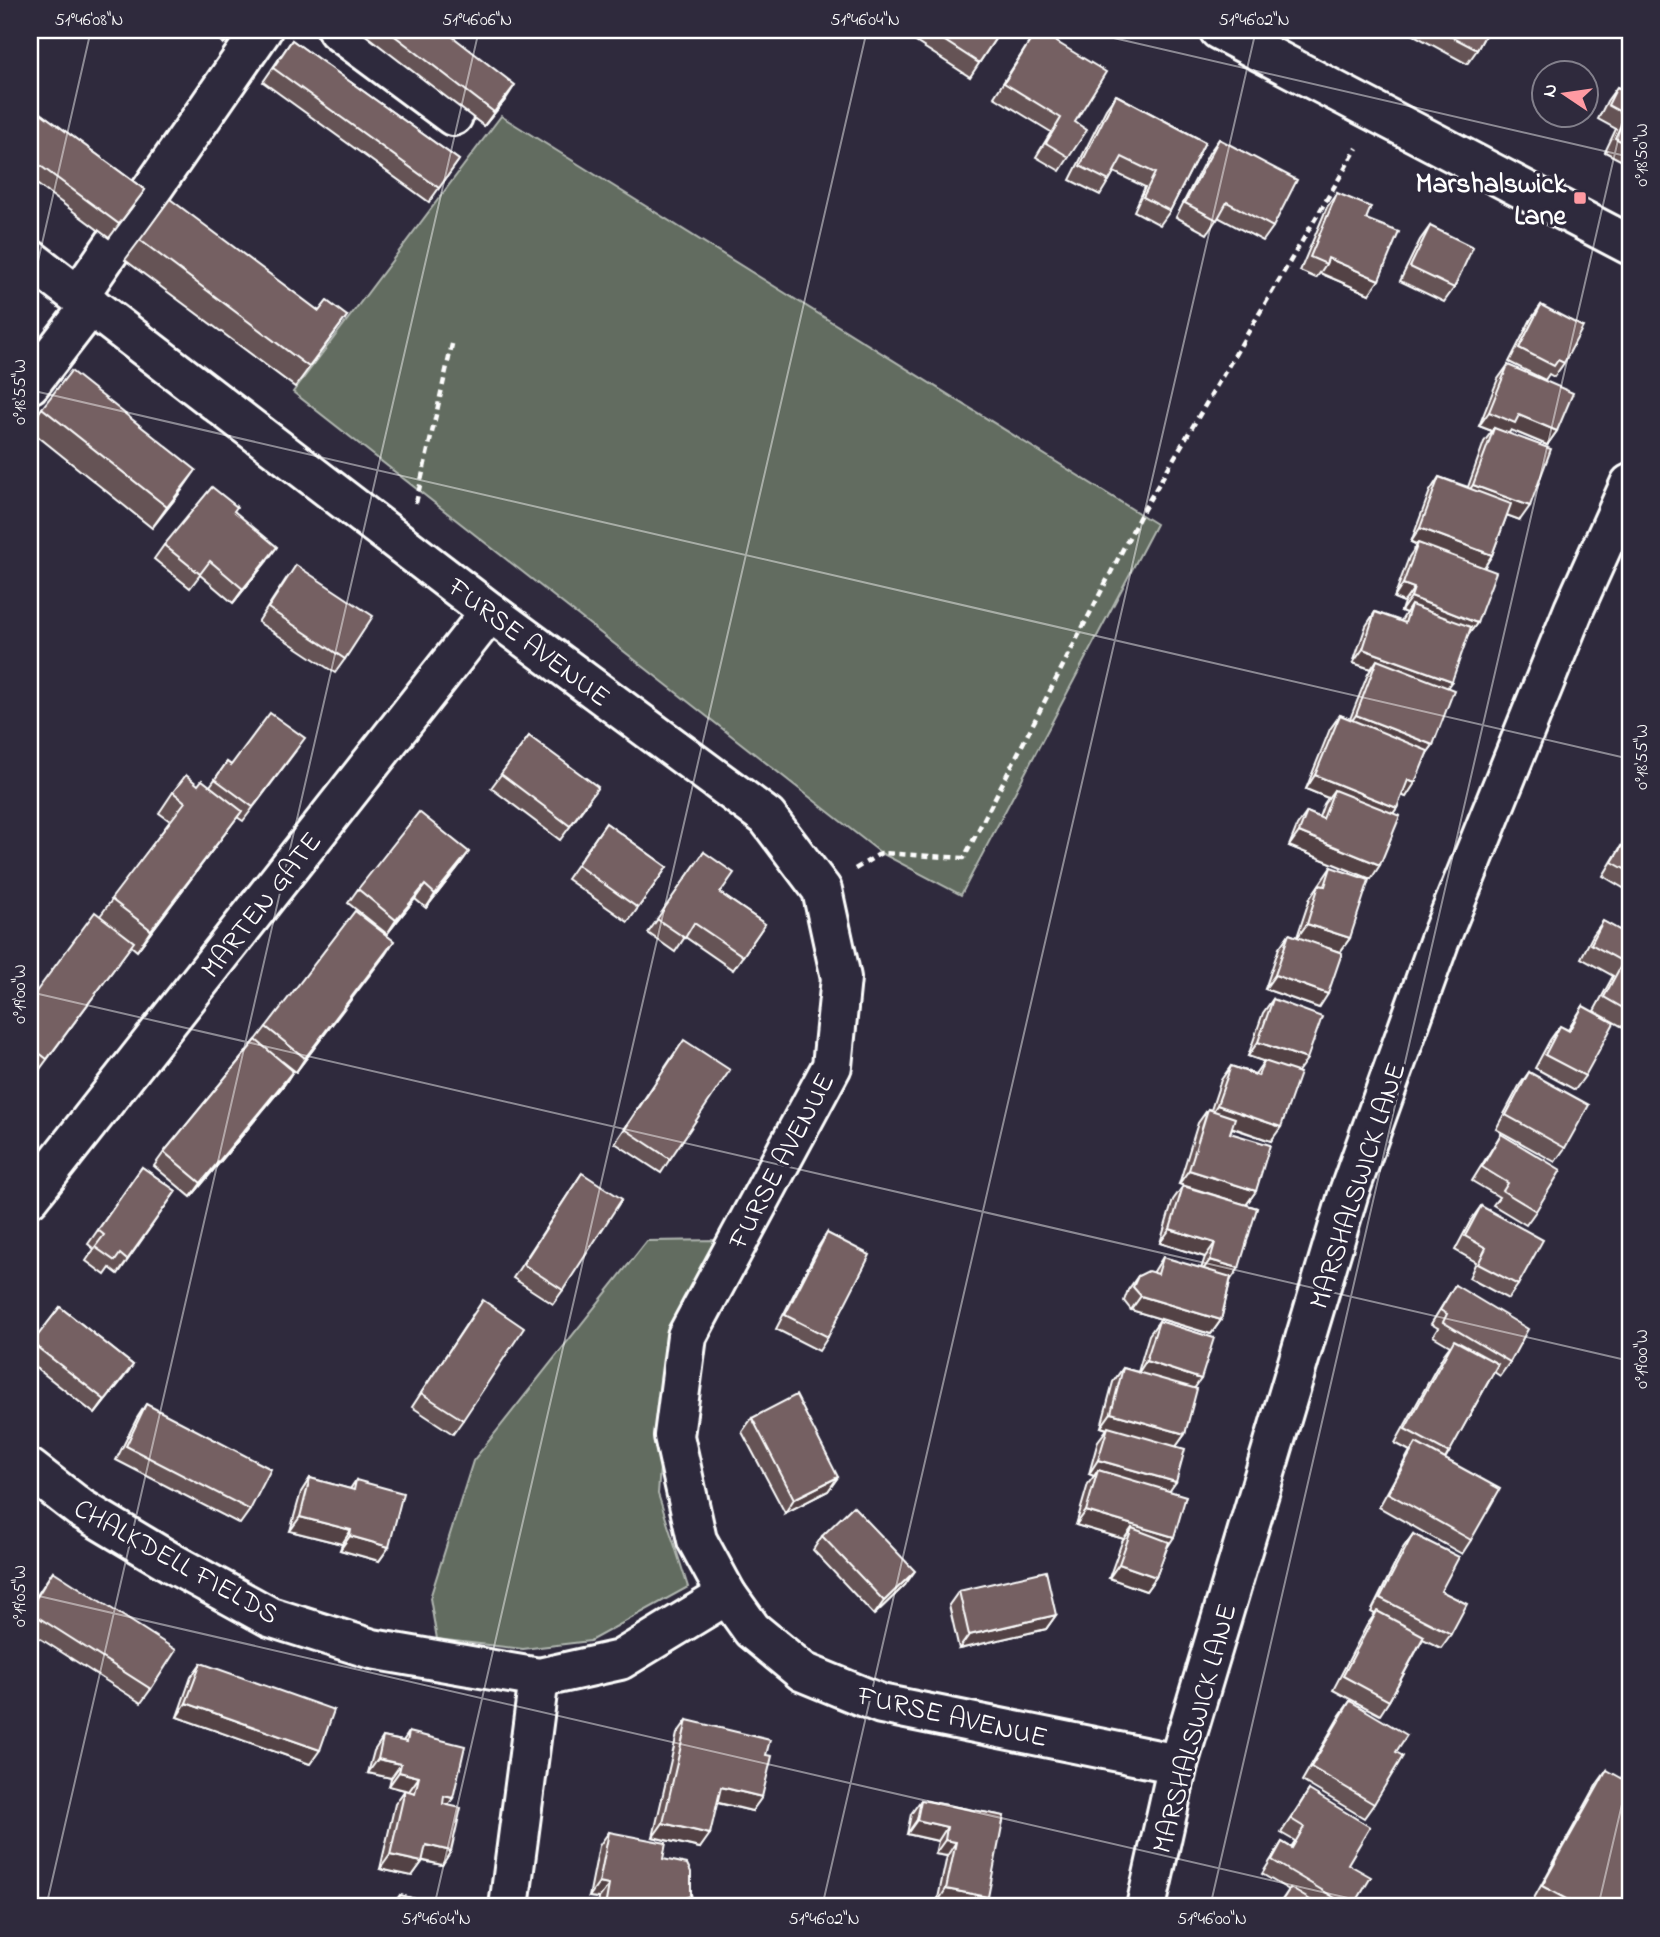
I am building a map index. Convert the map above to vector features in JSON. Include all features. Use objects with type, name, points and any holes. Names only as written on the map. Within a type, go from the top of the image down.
[{"type":"street","points":[[30,384],[262,30]]},
{"type":"street","points":[[337,30],[453,116]]},
{"type":"street","points":[[1219,30],[1630,245]]},
{"type":"street","name":"FURSE AVENUE","points":[[30,259],[490,612],[767,817],[822,890],[841,978],[831,1066],[687,1336],[674,1436],[698,1540],[727,1595],[752,1630],[803,1672],[881,1704],[1178,1764]]},
{"type":"street","name":"MARSHALSWICK LANE","points":[[1146,1907],[1178,1764],[1354,1179],[1438,942],[1574,609],[1630,484]]},
{"type":"street","name":"MARTEN GATE","points":[[30,1197],[490,612]]},
{"type":"street","name":"CHALKDELL FIELDS","points":[[30,1469],[80,1508],[270,1617],[372,1649],[539,1678],[620,1660],[727,1595]]},
{"type":"street","points":[[509,1907],[539,1678]]},
{"type":"path","points":[[822,890],[881,853],[964,858],[1141,514],[1377,114]]},
{"type":"path","points":[[398,542],[415,507],[453,340]]},
{"type":"green space","points":[[501,116],[1156,524],[961,895],[881,853],[293,392]]},
{"type":"green space","points":[[721,1240],[669,1346],[658,1494],[688,1587],[590,1641],[523,1649],[437,1639],[430,1598],[473,1461],[647,1241]]},
{"type":"building","points":[[387,30],[444,30],[515,85],[494,112]]},
{"type":"building","points":[[928,30],[1001,30],[979,63]]},
{"type":"building","points":[[1037,30],[1106,72],[1075,122],[1087,130],[1069,157],[1046,143],[1061,118],[1004,83]]},
{"type":"building","points":[[1439,30],[1488,30],[1477,50]]},
{"type":"building","points":[[292,40],[459,160],[439,188],[273,68]]},
{"type":"building","points":[[1617,87],[1630,94],[1630,146],[1615,138],[1626,115],[1608,105]]},
{"type":"building","points":[[1116,95],[1205,142],[1170,211],[1143,197],[1155,173],[1122,157],[1109,181],[1080,166]]},
{"type":"building","points":[[30,105],[145,190],[119,224],[30,158]]},
{"type":"building","points":[[1219,139],[1297,180],[1273,227],[1227,202],[1217,220],[1185,203]]},
{"type":"building","points":[[1337,193],[1371,207],[1366,219],[1399,232],[1379,280],[1328,258],[1326,264],[1310,257]]},
{"type":"building","points":[[170,199],[319,311],[327,301],[347,316],[309,367],[140,240]]},
{"type":"building","points":[[1430,226],[1473,247],[1454,288],[1410,267]]},
{"type":"building","points":[[1541,305],[1583,327],[1564,363],[1558,360],[1554,366],[1519,348]]},
{"type":"building","points":[[1508,365],[1573,393],[1557,431],[1519,415],[1515,423],[1489,412]]},
{"type":"building","points":[[71,371],[196,470],[167,507],[42,408]]},
{"type":"building","points":[[1494,428],[1551,449],[1530,506],[1473,485]]},
{"type":"building","points":[[1439,477],[1511,504],[1492,555],[1420,528]]},
{"type":"building","points":[[212,487],[237,507],[234,511],[277,547],[243,589],[210,561],[200,574],[164,545]]},
{"type":"building","points":[[1418,543],[1496,572],[1477,623],[1411,597],[1414,588],[1403,584]]},
{"type":"building","points":[[296,565],[373,616],[345,659],[268,608]]},
{"type":"building","points":[[1411,605],[1471,627],[1452,681],[1363,649],[1375,612],[1405,623]]},
{"type":"building","points":[[1377,660],[1454,690],[1433,745],[1356,715]]},
{"type":"building","points":[[270,713],[305,738],[253,807],[215,779],[227,762],[231,765]]},
{"type":"building","points":[[1340,715],[1428,751],[1415,783],[1408,780],[1397,808],[1315,775]]},
{"type":"building","points":[[529,736],[598,787],[570,826],[501,774]]},
{"type":"building","points":[[186,775],[198,785],[202,780],[242,811],[151,930],[111,899],[185,802],[173,792]]},
{"type":"building","points":[[1334,790],[1400,816],[1380,865],[1299,832],[1307,812],[1323,819]]},
{"type":"building","points":[[419,812],[469,852],[435,894],[425,885],[396,920],[358,889]]},
{"type":"building","points":[[606,823],[667,867],[638,908],[577,865]]},
{"type":"building","points":[[1630,833],[1630,872],[1612,862]]},
{"type":"building","points":[[704,852],[734,873],[720,893],[765,924],[743,956],[694,923],[685,938],[657,919]]},
{"type":"building","points":[[1331,867],[1369,880],[1350,938],[1307,924],[1319,885],[1325,886]]},
{"type":"building","points":[[355,911],[394,941],[305,1058],[266,1027]]},
{"type":"building","points":[[95,912],[134,942],[47,1059],[30,1046],[30,1000]]},
{"type":"building","points":[[1603,921],[1630,936],[1630,1012],[1604,997],[1623,962],[1591,944]]},
{"type":"building","points":[[1289,934],[1342,953],[1328,994],[1275,975]]},
{"type":"building","points":[[1273,999],[1322,1017],[1307,1059],[1258,1042]]},
{"type":"building","points":[[1583,1006],[1614,1023],[1585,1076],[1545,1055],[1560,1026],[1569,1031]]},
{"type":"building","points":[[256,1040],[293,1071],[201,1183],[164,1152]]},
{"type":"building","points":[[684,1040],[730,1070],[670,1159],[625,1129]]},
{"type":"building","points":[[1264,1061],[1300,1073],[1281,1127],[1217,1105],[1231,1066],[1258,1076]]},
{"type":"building","points":[[1529,1072],[1589,1105],[1565,1148],[1506,1115]]},
{"type":"building","points":[[30,1074],[39,1082],[30,1093]]},
{"type":"building","points":[[1208,1109],[1235,1118],[1230,1133],[1270,1145],[1256,1191],[1189,1170]]},
{"type":"building","points":[[1501,1134],[1561,1170],[1536,1211],[1503,1191],[1508,1183],[1482,1167]]},
{"type":"building","points":[[142,1167],[176,1191],[127,1260],[120,1254],[115,1261],[95,1247],[104,1235],[98,1230]]},
{"type":"building","points":[[582,1173],[622,1199],[563,1290],[523,1264]]},
{"type":"building","points":[[1183,1186],[1257,1208],[1239,1268],[1210,1260],[1215,1243],[1170,1229]]},
{"type":"building","points":[[1481,1206],[1543,1240],[1518,1285],[1478,1264],[1486,1248],[1465,1236]]},
{"type":"building","points":[[827,1233],[870,1255],[828,1337],[785,1315]]},
{"type":"building","points":[[1163,1257],[1231,1277],[1221,1320],[1141,1296],[1133,1287],[1138,1276],[1148,1271],[1158,1274]]},
{"type":"building","points":[[1455,1285],[1528,1329],[1510,1362],[1443,1322],[1447,1314],[1440,1310]]},
{"type":"building","points":[[483,1300],[524,1328],[463,1420],[421,1393]]},
{"type":"building","points":[[60,1307],[133,1365],[105,1400],[32,1343]]},
{"type":"building","points":[[1159,1321],[1214,1338],[1201,1379],[1146,1361]]},
{"type":"building","points":[[1454,1340],[1498,1364],[1449,1453],[1405,1429]]},
{"type":"building","points":[[1123,1368],[1197,1389],[1185,1434],[1111,1413]]},
{"type":"building","points":[[796,1395],[838,1477],[794,1499],[752,1418]]},
{"type":"building","points":[[146,1404],[271,1469],[250,1510],[126,1446]]},
{"type":"building","points":[[1108,1427],[1185,1449],[1176,1482],[1098,1460]]},
{"type":"building","points":[[1416,1443],[1500,1489],[1471,1540],[1388,1493]]},
{"type":"building","points":[[1098,1470],[1186,1496],[1174,1537],[1086,1511]]},
{"type":"building","points":[[310,1478],[354,1490],[356,1480],[403,1493],[389,1547],[350,1536],[351,1530],[300,1517]]},
{"type":"building","points":[[853,1506],[915,1571],[884,1601],[822,1536]]},
{"type":"building","points":[[1132,1528],[1169,1542],[1156,1577],[1119,1564]]},
{"type":"building","points":[[1413,1534],[1459,1557],[1441,1591],[1467,1604],[1451,1634],[1380,1598]]},
{"type":"building","points":[[53,1571],[176,1650],[151,1689],[30,1612]]},
{"type":"building","points":[[1046,1571],[1056,1615],[969,1635],[959,1591]]},
{"type":"building","points":[[1377,1611],[1424,1636],[1389,1701],[1343,1676]]},
{"type":"building","points":[[201,1663],[334,1710],[320,1750],[186,1703]]},
{"type":"building","points":[[1350,1701],[1407,1735],[1396,1752],[1403,1756],[1374,1804],[1311,1767]]},
{"type":"building","points":[[687,1720],[770,1740],[766,1755],[772,1756],[762,1797],[721,1787],[710,1834],[663,1823]]},
{"type":"building","points":[[409,1732],[465,1746],[453,1798],[444,1796],[443,1804],[461,1808],[451,1851],[426,1845],[422,1862],[390,1855],[405,1790],[415,1793],[419,1777],[399,1772],[401,1764],[378,1759],[383,1737],[407,1742]]},
{"type":"building","points":[[1607,1770],[1630,1783],[1630,1905],[1581,1907],[1542,1886]]},
{"type":"building","points":[[1309,1790],[1370,1827],[1348,1864],[1371,1877],[1353,1907],[1272,1860],[1282,1842],[1292,1848],[1304,1827],[1291,1819]]},
{"type":"building","points":[[921,1800],[1004,1816],[988,1897],[946,1889],[956,1842],[945,1840],[947,1827],[917,1820]]},
{"type":"building","points":[[609,1832],[666,1843],[663,1859],[687,1864],[691,1872],[691,1896],[679,1901],[660,1898],[658,1907],[605,1907],[609,1885],[599,1883]]},
{"type":"building","points":[[1290,1888],[1322,1907],[1278,1907]]},
{"type":"building","points":[[400,1895],[446,1907],[397,1907]]},
{"type":"place","name":"Marshalswick Lane","points":[[1580,198]]}]
